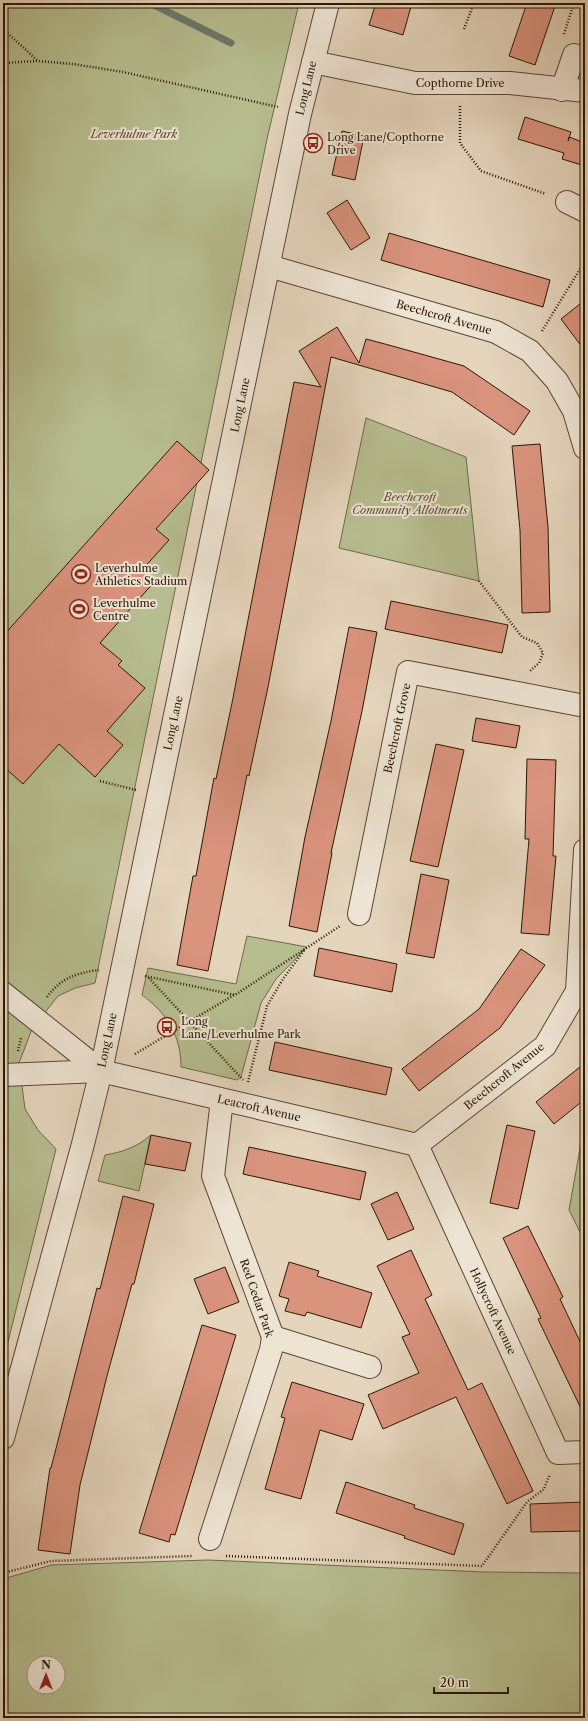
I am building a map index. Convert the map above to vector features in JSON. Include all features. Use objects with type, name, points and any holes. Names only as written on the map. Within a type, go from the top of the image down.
[{"type":"street","name":"Long Lane","points":[[3,1438],[103,1072],[121,972],[300,114],[328,3]]},
{"type":"street","points":[[562,90],[574,55]]},
{"type":"street","name":"Copthorne Drive","points":[[313,62],[415,83],[510,83],[546,86],[562,90],[585,91]]},
{"type":"street","name":"Beechcroft Avenue","points":[[269,266],[496,332],[530,351],[558,381],[574,410],[585,448]]},
{"type":"street","name":"Beechcroft Grove","points":[[359,914],[408,672],[585,706]]},
{"type":"street","name":"Beechcroft Avenue","points":[[417,1145],[545,1046],[577,991],[585,850]]},
{"type":"street","points":[[3,993],[103,1072]]},
{"type":"street","points":[[10,1075],[103,1072]]},
{"type":"street","name":"Leacroft Avenue","points":[[103,1072],[417,1145]]},
{"type":"street","name":"Red Cedar Park","points":[[205,1548],[271,1350],[273,1337],[213,1176],[222,1100]]},
{"type":"street","name":"Hollycroft Avenue","points":[[417,1145],[558,1453]]},
{"type":"street","points":[[273,1337],[370,1367]]},
{"type":"street","points":[[558,1453],[585,1452]]},
{"type":"path","points":[[464,29],[474,3]]},
{"type":"path","points":[[3,29],[38,62]]},
{"type":"path","points":[[3,63],[38,62],[73,64],[123,72],[272,106],[300,114]]},
{"type":"path","points":[[461,84],[460,143],[481,171],[576,206]]},
{"type":"path","points":[[530,351],[585,261]]},
{"type":"path","points":[[479,581],[522,637],[537,643],[543,653],[539,662],[530,671],[524,695]]},
{"type":"path","points":[[100,781],[158,795]]},
{"type":"path","points":[[103,1072],[235,995],[359,914]]},
{"type":"path","points":[[148,977],[248,1085],[267,1006],[283,979],[307,947]]},
{"type":"path","points":[[10,1075],[21,1038],[32,1017],[51,991],[68,977],[91,971],[121,972],[235,995]]},
{"type":"path","points":[[224,1556],[482,1566],[527,1502],[544,1489],[558,1453]]},
{"type":"path","points":[[3,1573],[51,1561],[205,1548]]},
{"type":"green space","name":"Leverhulme Park","points":[[3,3],[299,3],[267,139],[95,983],[75,988],[58,996],[32,1029],[19,1063],[25,1109],[38,1130],[56,1149],[3,1362]]},
{"type":"green space","name":"Beechcroft Community Allotments","points":[[366,418],[466,457],[479,581],[339,548]]},
{"type":"green space","points":[[247,936],[307,947],[276,979],[261,1003],[241,1077],[237,1080],[181,1067],[178,1045],[171,1026],[159,1009],[142,995],[148,968],[236,984]]},
{"type":"green space","points":[[585,1130],[585,1242],[569,1210],[583,1132]]},
{"type":"green space","points":[[151,1135],[139,1191],[98,1181],[105,1155],[130,1148]]},
{"type":"green space","points":[[208,1560],[485,1572],[585,1573],[585,1717],[3,1718],[3,1579],[51,1565]]},
{"type":"building","points":[[376,3],[412,3],[403,35],[369,25]]},
{"type":"building","points":[[527,3],[556,3],[535,65],[509,56]]},
{"type":"building","points":[[525,117],[571,132],[569,137],[585,143],[585,166],[562,159],[564,153],[518,139]]},
{"type":"building","points":[[342,131],[364,136],[355,180],[332,175]]},
{"type":"building","points":[[347,200],[370,238],[351,250],[327,213]]},
{"type":"building","points":[[389,233],[550,280],[543,307],[381,260]]},
{"type":"building","points":[[585,300],[585,351],[561,319]]},
{"type":"building","points":[[337,327],[359,363],[366,339],[464,366],[530,411],[514,435],[452,392],[331,357],[268,687],[249,776],[247,775],[208,971],[177,965],[193,876],[196,876],[214,778],[216,779],[232,703],[294,382],[321,387],[299,351]]},
{"type":"building","name":"Leverhulme Centre","points":[[177,441],[209,470],[156,529],[169,540],[142,570],[155,581],[100,643],[122,661],[118,665],[145,688],[107,731],[123,745],[95,777],[59,744],[23,784],[3,766],[3,636]]},
{"type":"building","points":[[540,444],[548,527],[550,612],[522,613],[520,530],[512,446]]},
{"type":"building","points":[[391,601],[508,625],[502,653],[385,629]]},
{"type":"building","points":[[349,627],[377,632],[362,711],[331,853],[317,932],[289,926],[305,837],[331,721]]},
{"type":"building","points":[[476,718],[520,726],[516,748],[472,741]]},
{"type":"building","points":[[436,744],[464,750],[438,867],[410,861]]},
{"type":"building","points":[[527,759],[556,760],[553,856],[556,856],[549,935],[521,933],[529,839],[525,839]]},
{"type":"building","points":[[421,874],[449,880],[434,958],[406,953]]},
{"type":"building","points":[[319,948],[397,964],[392,992],[314,976]]},
{"type":"building","points":[[521,949],[545,965],[500,1028],[419,1091],[402,1069],[479,1009]]},
{"type":"building","points":[[275,1042],[392,1068],[386,1095],[269,1070]]},
{"type":"building","points":[[585,1063],[585,1099],[554,1124],[536,1102]]},
{"type":"building","points":[[507,1125],[535,1131],[518,1209],[490,1203]]},
{"type":"building","points":[[151,1135],[191,1143],[185,1171],[145,1164]]},
{"type":"building","points":[[249,1147],[366,1172],[360,1200],[243,1174]]},
{"type":"building","points":[[397,1192],[414,1229],[388,1240],[371,1204]]},
{"type":"building","points":[[123,1196],[154,1204],[134,1284],[132,1284],[107,1376],[80,1485],[70,1554],[38,1550],[50,1468],[97,1288],[100,1289]]},
{"type":"building","points":[[528,1226],[563,1297],[560,1299],[585,1352],[585,1417],[538,1319],[541,1318],[503,1238]]},
{"type":"building","points":[[411,1250],[432,1295],[425,1299],[468,1390],[482,1383],[533,1491],[507,1504],[456,1397],[383,1429],[368,1395],[419,1373],[402,1337],[410,1334],[377,1266]]},
{"type":"building","points":[[289,1262],[319,1271],[317,1276],[372,1293],[361,1328],[307,1312],[305,1316],[285,1311],[289,1299],[279,1296]]},
{"type":"building","points":[[225,1267],[239,1302],[208,1314],[194,1279]]},
{"type":"building","points":[[202,1325],[236,1335],[175,1535],[171,1534],[169,1542],[139,1533]]},
{"type":"building","points":[[292,1382],[364,1404],[352,1440],[320,1430],[301,1499],[265,1489],[285,1418],[281,1417]]},
{"type":"building","points":[[346,1482],[415,1505],[414,1508],[464,1524],[454,1555],[404,1538],[405,1536],[336,1513]]},
{"type":"building","points":[[585,1502],[585,1531],[531,1532],[530,1504]]},
{"type":"waterway","points":[[150,3],[231,43]]},
{"type":"place","name":"Long Lane/Copthorne Drive","points":[[313,143]]},
{"type":"place","name":"Leverhulme Athletics Stadium","points":[[81,574]]},
{"type":"place","name":"Leverhulme Centre","points":[[79,609]]},
{"type":"place","name":"Long Lane/Leverhulme Park","points":[[167,1027]]}]
